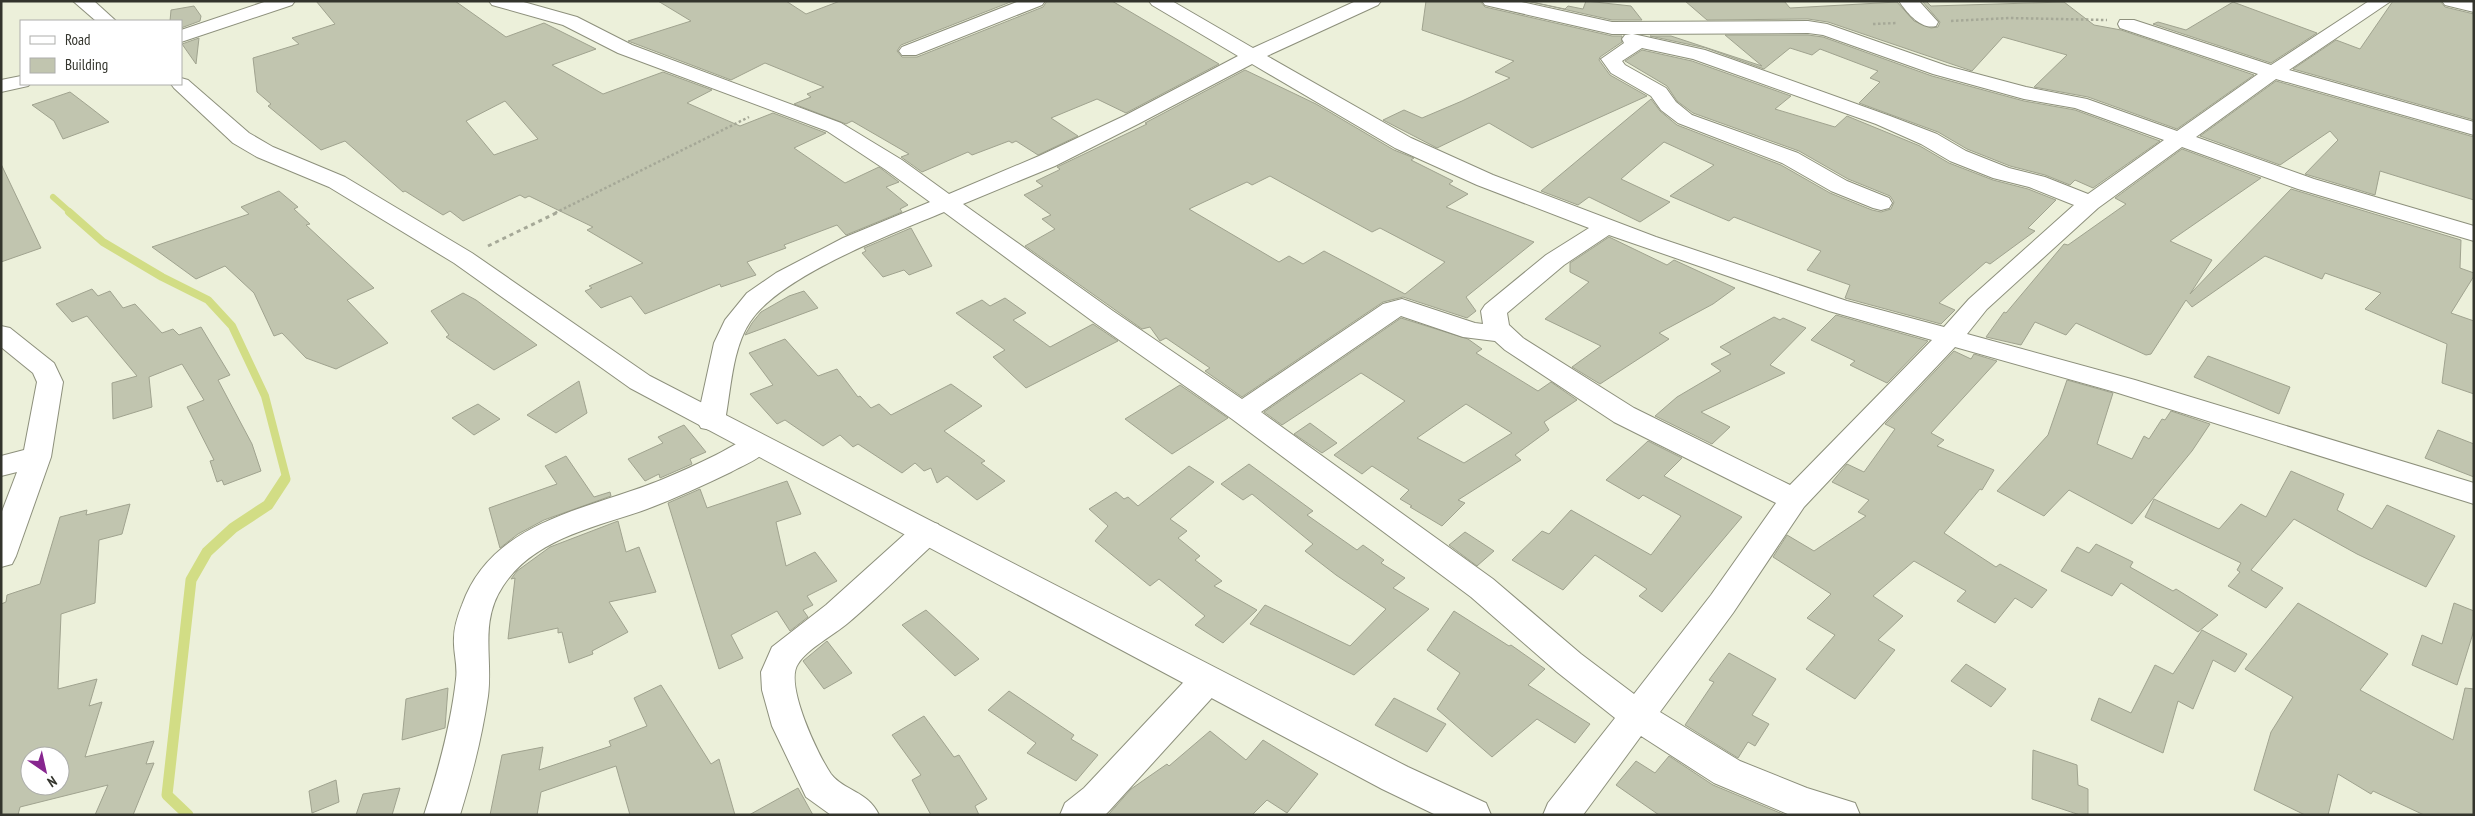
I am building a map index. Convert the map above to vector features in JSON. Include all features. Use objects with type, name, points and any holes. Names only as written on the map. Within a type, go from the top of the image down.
[{"type":"street","points":[[82,1],[106,20]]},
{"type":"street","points":[[182,36],[286,1]]},
{"type":"street","points":[[498,1],[570,21],[625,49],[834,128],[894,165],[944,203],[1242,412],[1482,588],[1569,663],[1638,716],[1727,772],[1802,803],[1842,815]]},
{"type":"street","points":[[909,50],[1036,1]]},
{"type":"street","points":[[1158,1],[1403,143],[1485,180],[1606,226],[1829,303],[2135,389],[2474,494]]},
{"type":"street","points":[[711,421],[727,343],[738,320],[756,298],[785,278],[851,243],[1056,157],[1252,56],[1372,1]]},
{"type":"street","points":[[1491,1],[1612,28],[1808,27],[1827,30],[1932,68],[2024,93],[2080,103],[2323,190],[2377,204],[2474,234]]},
{"type":"street","points":[[1908,1],[1929,22]]},
{"type":"street","points":[[1561,815],[1722,604],[1794,499],[1861,427],[1951,336],[1978,304],[2090,203],[2273,72],[2382,1]]},
{"type":"street","points":[[2451,1],[2474,7]]},
{"type":"street","points":[[2127,24],[2273,72],[2474,129]]},
{"type":"street","points":[[1612,28],[1632,39],[1698,54],[1883,120],[1929,139],[1958,156],[2001,173],[2037,182],[2090,203]]},
{"type":"street","points":[[1632,39],[1634,45],[1614,55],[1611,59],[1613,64],[1659,92],[1675,113],[1790,158],[1839,186],[1880,203]]},
{"type":"street","points":[[1,86],[20,82]]},
{"type":"street","points":[[182,85],[241,138],[265,152],[337,182],[464,258],[640,382],[711,421],[1395,778],[1473,815]]},
{"type":"street","points":[[1606,226],[1555,260],[1494,310],[1493,322],[1501,333],[1514,344],[1624,415],[1794,499]]},
{"type":"street","points":[[1242,412],[1392,310],[1402,307],[1472,331],[1501,333]]},
{"type":"street","points":[[1,334],[45,370],[50,382],[37,457],[1,556]]},
{"type":"street","points":[[442,815],[461,755],[473,676],[470,636],[478,603],[496,572],[517,550],[553,528],[636,502],[726,463],[757,445]]},
{"type":"street","points":[[1,466],[37,457]]},
{"type":"street","points":[[861,815],[819,786],[790,726],[779,690],[778,672],[784,656],[837,614],[926,532]]},
{"type":"street","points":[[1078,815],[1098,799],[1208,680]]},
{"type":"path","points":[[1864,24],[2009,18],[2097,19],[2127,24]]},
{"type":"path","points":[[464,258],[774,104]]},
{"type":"building","points":[[316,1],[455,1],[506,37],[544,23],[596,49],[552,65],[603,94],[663,72],[712,90],[687,103],[740,126],[773,113],[826,133],[794,148],[845,183],[879,167],[899,182],[886,187],[908,205],[900,209],[902,212],[846,235],[837,225],[784,245],[786,248],[747,262],[756,275],[721,287],[720,284],[645,314],[631,296],[601,308],[585,291],[592,288],[589,286],[643,263],[587,230],[593,227],[529,196],[525,198],[520,195],[463,221],[450,211],[443,215],[405,191],[403,192],[345,141],[321,150],[268,106],[271,104],[257,92],[253,58],[299,44],[292,38],[335,24]],"holes":[[[505,101],[538,139],[494,155],[466,121]]]},
{"type":"building","points":[[658,1],[786,1],[806,14],[840,1],[1013,1],[901,45],[897,51],[902,57],[917,57],[1043,7],[1047,1],[1112,1],[1219,64],[1126,113],[1097,99],[1051,118],[1078,136],[1038,155],[1016,141],[1012,143],[1009,141],[972,155],[968,152],[922,172],[901,157],[909,154],[852,121],[846,124],[794,104],[811,97],[807,94],[824,87],[765,63],[731,80],[628,41],[691,21]]},
{"type":"building","points":[[1426,1],[1480,1],[1485,7],[1612,36],[1622,36],[1622,42],[1600,57],[1599,60],[1610,75],[1647,96],[1532,148],[1489,123],[1437,148],[1383,120],[1404,110],[1422,118],[1462,101],[1510,78],[1495,72],[1514,61],[1422,30]]},
{"type":"building","points":[[1527,1],[1565,9],[1568,6],[1583,9],[1586,1],[1631,6],[1642,20],[1612,20]]},
{"type":"building","points":[[1685,1],[1784,1],[1790,8],[1897,2],[1914,21],[1931,28],[1938,27],[1940,22],[1922,1],[1926,1],[1931,6],[2064,2],[2094,25],[2121,30],[2254,75],[2177,129],[2088,97],[2034,87],[2067,55],[2003,37],[1972,71],[1828,22],[1808,19],[1707,20]]},
{"type":"building","points":[[2393,1],[2440,1],[2445,7],[2474,14],[2474,120],[2293,69],[2336,40],[2360,49]]},
{"type":"building","points":[[2233,2],[2317,33],[2271,63],[2153,24],[2158,22],[2186,30]]},
{"type":"building","points":[[194,6],[201,16],[200,21],[182,28],[182,20],[170,20],[171,10]]},
{"type":"building","points":[[1725,35],[1808,35],[1823,37],[1932,76],[2024,101],[2075,110],[2160,141],[2093,188],[2075,180],[2070,185],[2045,175],[2010,166],[1967,149],[1938,132],[1859,103],[1880,82],[1870,78],[1878,71],[1820,49],[1812,55],[1790,48],[1764,69],[1706,48],[1650,36],[1671,36],[1762,66]]},
{"type":"building","points":[[199,38],[196,64],[182,44]]},
{"type":"building","points":[[1642,50],[1692,61],[1791,96],[1775,109],[1835,127],[1847,116],[1920,146],[1949,163],[1993,180],[2028,189],[2056,200],[2028,228],[2035,231],[1990,264],[1986,262],[1939,303],[1955,310],[1941,324],[1845,298],[1850,285],[1807,270],[1821,251],[1734,217],[1729,221],[1670,196],[1714,165],[1664,142],[1621,179],[1670,202],[1640,222],[1589,197],[1578,205],[1541,191],[1651,99],[1660,111],[1677,125],[1781,165],[1830,193],[1872,210],[1881,212],[1891,209],[1894,202],[1890,196],[1848,179],[1799,151],[1693,113],[1677,101],[1667,86],[1625,61]]},
{"type":"building","points":[[1245,70],[1316,104],[1394,150],[1414,158],[1411,160],[1453,181],[1449,184],[1468,194],[1446,207],[1534,242],[1466,297],[1476,311],[1467,318],[1403,297],[1383,302],[1242,397],[1205,371],[1210,368],[1166,338],[1160,341],[1150,327],[1142,329],[1025,246],[1055,229],[1042,219],[1051,215],[1024,195],[1043,186],[1036,181],[1060,169],[1057,167],[1147,124],[1145,123]],"holes":[[[1270,176],[1372,232],[1380,228],[1445,262],[1405,294],[1324,251],[1303,264],[1289,256],[1279,262],[1189,209],[1247,182],[1252,185]]]},
{"type":"building","points":[[2276,81],[2474,137],[2474,200],[2380,171],[2375,195],[2305,174],[2338,140],[2330,131],[2280,165],[2200,136]]},
{"type":"building","points":[[70,92],[109,122],[63,139],[54,121],[32,105]]},
{"type":"building","points":[[2182,149],[2261,178],[2170,241],[2212,260],[2190,294],[2291,189],[2461,240],[2460,268],[2474,273],[2474,276],[2451,313],[2474,321],[2474,394],[2442,383],[2447,344],[2365,309],[2381,293],[2325,273],[2322,279],[2265,256],[2192,307],[2186,300],[2151,354],[2146,355],[2076,323],[2066,335],[2035,322],[2021,345],[1986,337],[2004,312],[2006,313],[2064,244],[2068,245],[2126,204],[2115,198]]},
{"type":"building","points":[[1,164],[41,248],[1,262]]},
{"type":"building","points":[[279,191],[298,207],[294,209],[310,224],[306,225],[374,288],[347,300],[388,343],[336,369],[306,358],[282,333],[274,336],[254,293],[225,266],[196,279],[152,247],[249,214],[241,207]]},
{"type":"building","points":[[911,228],[932,266],[909,275],[904,270],[883,277],[862,253],[866,251],[864,248]]},
{"type":"building","points":[[1609,237],[1667,265],[1674,260],[1735,288],[1713,304],[1659,333],[1669,339],[1600,384],[1572,367],[1601,346],[1545,319],[1589,282],[1570,272],[1570,263]]},
{"type":"building","points":[[92,289],[98,296],[110,291],[123,308],[135,304],[162,333],[173,329],[179,335],[201,327],[230,375],[218,380],[252,444],[261,471],[224,485],[222,480],[217,482],[210,461],[214,460],[187,407],[204,400],[182,364],[149,377],[152,407],[113,419],[112,383],[137,376],[87,316],[72,322],[56,304]]},
{"type":"building","points":[[804,291],[818,308],[745,335],[761,312],[789,296]]},
{"type":"building","points":[[463,293],[476,300],[537,345],[494,370],[446,337],[449,335],[431,311]]},
{"type":"building","points":[[1005,298],[1026,313],[1013,320],[1050,347],[1093,324],[1118,341],[1026,388],[993,357],[1005,350],[956,313],[982,300],[990,306]]},
{"type":"building","points":[[1836,315],[1928,341],[1887,383],[1850,365],[1855,361],[1811,340]]},
{"type":"building","points":[[1774,317],[1780,320],[1783,318],[1806,328],[1770,365],[1785,373],[1701,412],[1730,427],[1712,444],[1655,416],[1677,397],[1721,371],[1711,364],[1731,354],[1720,347]]},
{"type":"building","points":[[1401,318],[1468,339],[1482,349],[1476,353],[1538,391],[1551,382],[1577,400],[1544,422],[1549,430],[1515,455],[1521,460],[1458,500],[1465,503],[1442,526],[1400,499],[1409,490],[1372,466],[1362,474],[1334,455],[1405,401],[1361,373],[1282,425],[1264,412]],"holes":[[[1466,404],[1512,433],[1464,463],[1417,438]]]},
{"type":"building","points":[[785,339],[818,376],[837,369],[858,397],[860,396],[871,408],[879,404],[891,415],[951,384],[982,406],[944,431],[985,461],[981,463],[1005,481],[977,500],[947,476],[937,483],[931,468],[924,471],[915,463],[902,473],[858,444],[853,447],[840,435],[823,446],[785,420],[777,424],[750,394],[773,385],[749,353]]},
{"type":"building","points":[[1954,351],[1971,359],[1974,354],[1997,361],[1931,433],[1944,440],[1937,446],[1994,470],[1982,490],[1980,489],[1944,533],[1996,567],[2000,564],[2047,590],[2032,608],[2015,598],[1995,623],[1957,601],[1966,591],[1914,561],[1873,596],[1903,616],[1878,640],[1895,650],[1855,699],[1806,669],[1835,635],[1807,618],[1831,594],[1773,557],[1787,535],[1814,551],[1866,516],[1858,512],[1869,500],[1832,482],[1847,464],[1864,472],[1895,429],[1885,424]]},
{"type":"building","points":[[2208,356],[2290,387],[2279,414],[2194,377]]},
{"type":"building","points":[[2067,380],[2113,393],[2097,444],[2132,459],[2144,436],[2149,439],[2162,419],[2165,420],[2171,411],[2210,424],[2192,451],[2132,524],[2069,490],[2044,516],[1997,491],[2048,435]]},
{"type":"building","points":[[579,381],[587,413],[556,433],[527,415]]},
{"type":"building","points":[[1180,385],[1228,418],[1172,454],[1125,419]]},
{"type":"building","points":[[478,404],[500,419],[474,435],[452,418]]},
{"type":"building","points":[[1310,423],[1337,443],[1322,453],[1294,434]]},
{"type":"building","points":[[684,425],[706,452],[690,459],[692,464],[660,478],[659,474],[645,481],[628,459],[663,443],[658,437]]},
{"type":"building","points":[[2438,430],[2474,444],[2474,477],[2425,458]]},
{"type":"building","points":[[1648,441],[1682,458],[1664,476],[1742,517],[1662,612],[1639,596],[1647,589],[1595,555],[1563,590],[1512,560],[1542,531],[1549,534],[1571,510],[1651,555],[1681,516],[1643,495],[1639,499],[1606,480]]},
{"type":"building","points":[[566,456],[594,497],[610,492],[611,496],[544,520],[518,534],[500,548],[489,508],[557,484],[545,466]]},
{"type":"building","points":[[1249,464],[1313,511],[1307,515],[1357,550],[1363,545],[1384,560],[1381,563],[1405,578],[1393,588],[1429,609],[1354,675],[1250,624],[1265,605],[1350,646],[1386,609],[1305,551],[1313,544],[1252,494],[1243,500],[1221,484]]},
{"type":"building","points":[[1189,466],[1214,482],[1170,519],[1187,531],[1178,538],[1200,556],[1195,560],[1222,581],[1214,586],[1257,610],[1223,643],[1195,625],[1205,616],[1159,579],[1150,586],[1095,541],[1108,526],[1089,509],[1116,492],[1124,499],[1128,497],[1138,506]]},
{"type":"building","points":[[2291,471],[2344,494],[2337,510],[2372,529],[2387,505],[2455,536],[2426,587],[2357,554],[2294,519],[2251,570],[2283,588],[2266,608],[2228,586],[2240,572],[2237,570],[2241,563],[2145,517],[2154,499],[2219,529],[2241,504],[2266,517]]},
{"type":"building","points":[[787,481],[801,514],[776,522],[786,566],[815,552],[837,581],[807,596],[813,605],[803,610],[808,617],[790,631],[777,611],[731,635],[743,658],[719,669],[668,503],[700,489],[707,508]]},
{"type":"building","points":[[130,504],[122,534],[99,540],[95,603],[61,614],[58,689],[97,679],[89,706],[102,702],[85,757],[154,741],[146,764],[154,763],[133,815],[95,815],[108,785],[70,794],[70,746],[20,746],[20,796],[64,796],[20,807],[18,815],[1,815],[1,604],[6,602],[7,595],[40,584],[60,517],[87,510],[86,515]]},
{"type":"building","points":[[618,521],[626,552],[639,547],[656,592],[609,602],[628,632],[592,651],[593,654],[569,663],[562,632],[558,633],[558,628],[508,639],[515,578],[511,579],[517,571],[550,547]]},
{"type":"building","points":[[1465,532],[1494,551],[1477,566],[1449,545]]},
{"type":"building","points":[[2096,544],[2133,562],[2130,567],[2173,591],[2176,589],[2218,615],[2198,632],[2121,583],[2112,596],[2061,571],[2077,547],[2089,553]]},
{"type":"building","points":[[2298,603],[2388,654],[2360,690],[2453,740],[2465,688],[2474,689],[2474,815],[2424,815],[2373,791],[2371,794],[2338,774],[2328,815],[2305,815],[2254,790],[2271,732],[2293,697],[2245,669]]},
{"type":"building","points":[[2454,603],[2474,611],[2474,630],[2457,685],[2412,665],[2422,635],[2442,644]]},
{"type":"building","points":[[926,610],[979,659],[955,676],[902,625]]},
{"type":"building","points":[[1454,611],[1509,646],[1511,645],[1545,669],[1528,685],[1590,724],[1575,743],[1537,719],[1492,757],[1437,709],[1460,673],[1427,650]]},
{"type":"building","points":[[2202,630],[2247,654],[2235,672],[2213,660],[2193,709],[2178,701],[2163,753],[2091,720],[2099,698],[2131,713],[2155,665],[2173,674]]},
{"type":"building","points":[[827,641],[852,673],[824,689],[803,661]]},
{"type":"building","points":[[1729,653],[1776,679],[1752,715],[1769,724],[1755,746],[1748,742],[1738,758],[1685,725],[1714,682],[1709,680]]},
{"type":"building","points":[[1966,664],[2006,689],[1991,707],[1951,681]]},
{"type":"building","points":[[661,685],[711,764],[719,759],[735,815],[630,815],[616,766],[541,792],[537,815],[490,815],[502,755],[543,747],[539,770],[611,746],[609,741],[647,726],[634,698]]},
{"type":"building","points":[[448,688],[445,728],[402,740],[406,699]]},
{"type":"building","points":[[1009,691],[1074,735],[1071,739],[1098,755],[1076,781],[1027,753],[1036,743],[988,710]]},
{"type":"building","points":[[1394,698],[1446,724],[1427,752],[1375,725]]},
{"type":"building","points":[[924,716],[954,757],[959,755],[987,799],[975,806],[979,815],[931,815],[912,780],[921,775],[892,735]]},
{"type":"building","points":[[1210,731],[1246,760],[1263,740],[1318,774],[1287,813],[1267,800],[1252,815],[1108,815],[1131,789],[1167,764],[1169,766]]},
{"type":"building","points":[[2033,750],[2077,765],[2078,785],[2088,789],[2088,815],[2080,815],[2032,799]]},
{"type":"building","points":[[1669,756],[1713,785],[1785,815],[1659,815],[1616,785],[1636,761],[1655,773]]},
{"type":"building","points":[[336,780],[339,802],[312,813],[309,791]]},
{"type":"building","points":[[400,788],[392,815],[356,815],[363,794]]},
{"type":"building","points":[[798,788],[813,815],[749,815]]},
{"type":"waterway","points":[[53,197],[71,213]]},
{"type":"waterway","points":[[69,212],[103,242],[162,277],[208,300],[232,326],[265,396],[286,477],[284,480]]},
{"type":"waterway","points":[[188,815],[167,795],[191,580],[207,552],[233,528],[268,505],[285,479]]}]
